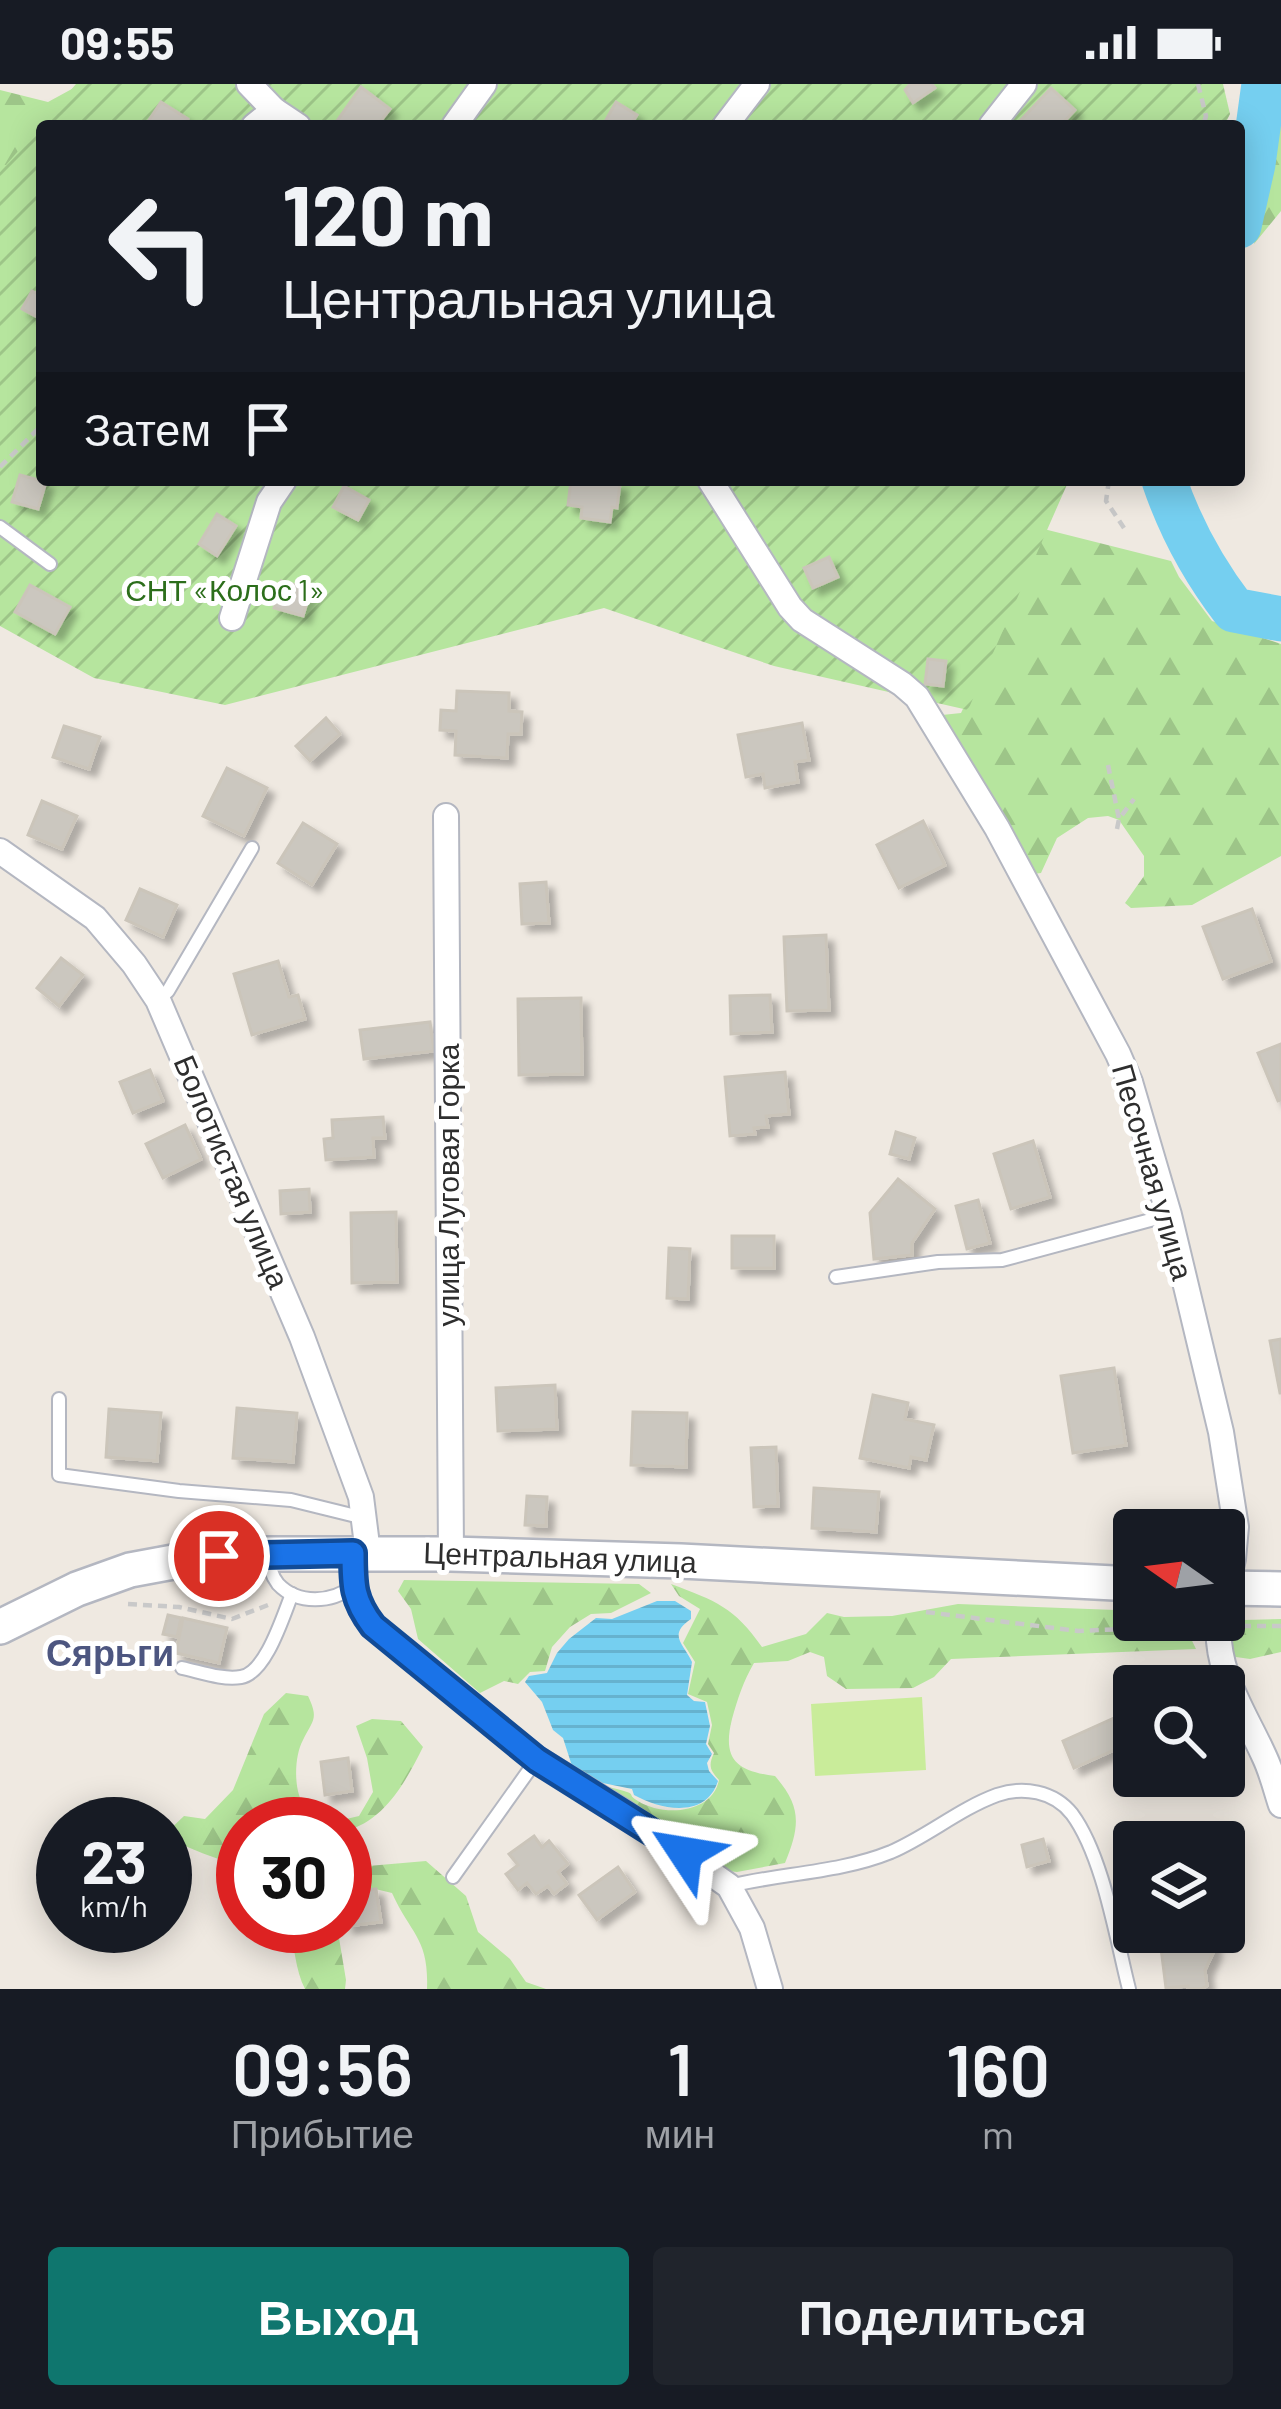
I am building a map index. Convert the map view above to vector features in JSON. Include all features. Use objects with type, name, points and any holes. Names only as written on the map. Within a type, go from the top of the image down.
[{"type":"street","points":[[249,84],[264,118]]},
{"type":"street","points":[[458,120],[484,84]]},
{"type":"street","points":[[730,120],[757,84]]},
{"type":"street","points":[[997,120],[1024,84]]},
{"type":"street","points":[[232,618],[269,502],[280,486]]},
{"type":"street","name":"Песочная улица","points":[[714,486],[802,620],[917,697],[997,828],[1118,1054],[1169,1216],[1221,1432],[1233,1509]]},
{"type":"street","name":"улица Луговая Горка","points":[[446,816],[451,1554]]},
{"type":"street","name":"Болотистая улица","points":[[0,850],[95,918],[158,1000],[302,1337],[361,1497],[366,1518],[358,1564]]},
{"type":"street","name":"Центральная улица","points":[[0,1627],[77,1588],[130,1570],[184,1559],[267,1554],[358,1564],[451,1554],[681,1561],[1113,1583]]},
{"type":"street","points":[[358,1564],[360,1610],[373,1626],[537,1760],[622,1811],[729,1886],[752,1928],[770,1989]]},
{"type":"street","points":[[1245,1598],[1281,1589]]},
{"type":"street","name":"Песочная улица","points":[[1220,1641],[1226,1679],[1267,1763],[1281,1805]]},
{"type":"lane","points":[[0,527],[50,563]]},
{"type":"lane","points":[[158,1000],[168,991],[252,848]]},
{"type":"lane","points":[[836,1277],[938,1262],[1002,1260],[1169,1216]]},
{"type":"lane","points":[[58,1400],[59,1475],[291,1500],[366,1518]]},
{"type":"lane","points":[[267,1554],[279,1585],[292,1594],[322,1600],[340,1597],[358,1564]]},
{"type":"lane","points":[[182,1668],[221,1677],[253,1673],[292,1594]]},
{"type":"lane","points":[[453,1877],[537,1760]]},
{"type":"lane","points":[[729,1886],[769,1876],[817,1873],[888,1853],[996,1796],[1020,1790],[1041,1793],[1071,1813],[1084,1838],[1106,1898],[1129,1989]]},
{"type":"path","points":[[1198,84],[1204,120]]},
{"type":"path","points":[[0,466],[36,431]]},
{"type":"path","points":[[1107,486],[1106,501],[1124,528]]},
{"type":"path","points":[[1108,765],[1117,829]]},
{"type":"path","points":[[1119,820],[1134,800]]},
{"type":"path","points":[[150,1606],[232,1619],[268,1605]]},
{"type":"path","points":[[926,1612],[1078,1631],[1113,1624]]},
{"type":"path","points":[[1245,1613],[1281,1626]]},
{"type":"green space","name":"СНТ «Колос 1»","points":[[76,84],[1223,84],[1230,114],[1227,120],[45,120]]},
{"type":"green space","points":[[81,84],[48,120],[36,120],[36,139],[0,215],[0,90],[48,102]]},
{"type":"green space","points":[[1281,105],[1281,211],[1254,244],[1270,172]]},
{"type":"green space","name":"СНТ «Колос 1»","points":[[36,130],[36,486],[1066,486],[968,710],[774,666],[604,608],[225,705],[94,678],[0,626],[0,172]]},
{"type":"green space","points":[[1012,521],[1171,561],[1212,621],[1281,644],[1281,856],[1192,905],[1131,908],[1125,903],[1144,876],[1144,856],[1119,820],[1108,816],[1088,818],[1057,838],[1041,873],[1033,874],[942,715],[961,713],[969,696]]},
{"type":"green space","points":[[404,1580],[639,1584],[651,1593],[611,1613],[591,1614],[570,1627],[552,1647],[545,1671],[530,1672],[518,1684],[504,1681],[480,1693],[418,1639],[411,1609],[398,1591]]},
{"type":"green space","points":[[671,1584],[723,1607],[762,1647],[806,1634],[827,1613],[892,1616],[958,1604],[1113,1610],[1113,1641],[1192,1641],[1196,1649],[951,1659],[934,1677],[913,1688],[846,1689],[827,1676],[824,1657],[810,1652],[788,1661],[754,1663],[732,1719],[731,1753],[750,1771],[775,1776],[790,1797],[796,1827],[785,1863],[737,1872],[721,1870],[595,1784],[628,1792],[648,1806],[673,1810],[697,1806],[715,1791],[719,1780],[711,1768],[714,1753],[708,1744],[712,1725],[707,1702],[688,1694],[695,1662],[683,1643],[700,1609],[679,1596]]},
{"type":"green space","points":[[1281,1619],[1281,1652],[1250,1659],[1222,1655],[1226,1641],[1245,1641],[1245,1620]]},
{"type":"green space","points":[[286,1693],[308,1696],[313,1719],[297,1764],[300,1797],[226,1797],[233,1790],[264,1714]]},
{"type":"green space","points":[[922,1697],[926,1770],[815,1776],[811,1704]]},
{"type":"green space","points":[[372,1719],[401,1721],[423,1747],[383,1809],[372,1818],[373,1792],[356,1726]]},
{"type":"green space","points":[[216,1808],[216,1859],[192,1849],[192,1817],[205,1819]]},
{"type":"green space","points":[[426,1861],[466,1896],[478,1932],[510,1959],[526,1982],[546,1989],[427,1989],[422,1947],[392,1893],[372,1888],[372,1866]]},
{"type":"green space","points":[[294,1953],[342,1953],[345,1989],[305,1989]]},
{"type":"water","points":[[657,1601],[675,1601],[691,1611],[679,1635],[692,1662],[687,1695],[705,1702],[710,1726],[706,1744],[712,1754],[707,1763],[718,1781],[704,1801],[682,1808],[657,1804],[634,1795],[632,1789],[593,1781],[572,1766],[563,1738],[553,1730],[542,1702],[525,1682],[529,1676],[547,1673],[569,1639],[596,1618],[612,1619]]},
{"type":"building","points":[[910,84],[935,88],[913,103],[905,90]]},
{"type":"building","points":[[361,87],[390,109],[382,120],[338,120]]},
{"type":"building","points":[[1051,88],[1075,110],[1066,120],[1021,120]]},
{"type":"building","points":[[161,102],[188,119],[187,120],[149,120]]},
{"type":"building","points":[[616,102],[637,115],[634,120],[606,120]]},
{"type":"building","points":[[32,291],[36,293],[36,316],[22,309]]},
{"type":"building","points":[[20,475],[45,486],[38,509],[12,502]]},
{"type":"building","points":[[344,486],[369,500],[358,520],[333,507]]},
{"type":"building","points":[[570,486],[620,486],[610,522],[581,518],[582,507],[568,505]]},
{"type":"building","points":[[217,514],[236,526],[217,556],[199,544]]},
{"type":"building","points":[[829,557],[838,577],[813,588],[804,568]]},
{"type":"building","points":[[281,581],[311,589],[303,616],[274,608]]},
{"type":"building","points":[[30,585],[70,607],[55,634],[15,612]]},
{"type":"building","points":[[928,659],[946,661],[943,686],[925,684]]},
{"type":"building","points":[[457,691],[509,693],[509,711],[522,712],[521,734],[508,734],[507,758],[455,755],[456,731],[440,730],[441,710],[456,711]]},
{"type":"building","points":[[326,718],[340,734],[310,761],[296,746]]},
{"type":"building","points":[[802,723],[809,760],[795,762],[798,782],[765,788],[763,774],[746,777],[738,735]]},
{"type":"building","points":[[64,726],[100,737],[89,769],[53,757]]},
{"type":"building","points":[[227,768],[267,788],[244,836],[203,816]]},
{"type":"building","points":[[42,801],[77,816],[62,849],[28,835]]},
{"type":"building","points":[[923,821],[945,865],[899,888],[877,845]]},
{"type":"building","points":[[303,823],[337,844],[312,885],[278,863]]},
{"type":"building","points":[[546,882],[549,923],[522,924],[520,884]]},
{"type":"building","points":[[140,889],[177,905],[163,937],[126,920]]},
{"type":"building","points":[[1252,909],[1271,961],[1223,979],[1203,927]]},
{"type":"building","points":[[826,935],[829,1010],[787,1011],[784,937]]},
{"type":"building","points":[[61,958],[83,975],[59,1006],[37,988]]},
{"type":"building","points":[[278,961],[289,997],[298,995],[305,1019],[252,1035],[234,974]]},
{"type":"building","points":[[770,995],[772,1032],[731,1034],[730,996]]},
{"type":"building","points":[[581,998],[582,1074],[519,1075],[518,999]]},
{"type":"building","points":[[430,1022],[434,1051],[364,1059],[360,1030]]},
{"type":"building","points":[[1281,1044],[1281,1100],[1278,1101],[1258,1053]]},
{"type":"building","points":[[150,1070],[163,1101],[133,1113],[120,1082]]},
{"type":"building","points":[[785,1072],[789,1114],[766,1116],[768,1127],[754,1128],[755,1134],[730,1136],[725,1077]]},
{"type":"building","points":[[383,1117],[385,1138],[373,1138],[374,1157],[326,1160],[324,1139],[333,1138],[332,1120]]},
{"type":"building","points":[[185,1125],[201,1159],[163,1178],[146,1144]]},
{"type":"building","points":[[896,1132],[915,1138],[909,1159],[890,1154]]},
{"type":"building","points":[[1033,1141],[1050,1197],[1011,1209],[994,1154]]},
{"type":"building","points":[[898,1179],[935,1209],[912,1243],[912,1255],[874,1259],[870,1213]]},
{"type":"building","points":[[309,1189],[310,1212],[281,1214],[280,1191]]},
{"type":"building","points":[[978,1200],[990,1243],[967,1249],[956,1206]]},
{"type":"building","points":[[396,1212],[397,1282],[352,1283],[351,1213]]},
{"type":"building","points":[[732,1236],[774,1236],[774,1268],[732,1268]]},
{"type":"building","points":[[669,1248],[690,1249],[688,1299],[667,1298]]},
{"type":"building","points":[[1281,1339],[1281,1393],[1280,1393],[1270,1341]]},
{"type":"building","points":[[1114,1368],[1126,1445],[1073,1453],[1061,1376]]},
{"type":"building","points":[[555,1385],[557,1429],[498,1431],[496,1388]]},
{"type":"building","points":[[873,1395],[908,1403],[905,1419],[934,1425],[926,1460],[911,1457],[909,1468],[860,1458]]},
{"type":"building","points":[[237,1408],[297,1413],[293,1462],[233,1458]]},
{"type":"building","points":[[109,1409],[161,1413],[157,1461],[106,1457]]},
{"type":"building","points":[[633,1412],[687,1413],[686,1467],[631,1465]]},
{"type":"building","points":[[776,1447],[778,1506],[754,1507],[751,1448]]},
{"type":"building","points":[[814,1488],[879,1492],[876,1532],[812,1528]]},
{"type":"building","points":[[527,1496],[547,1497],[546,1526],[525,1525]]},
{"type":"building","points":[[168,1615],[181,1618],[177,1637],[163,1634]]},
{"type":"building","points":[[183,1618],[227,1628],[219,1663],[176,1653]]},
{"type":"building","points":[[1113,1718],[1113,1750],[1074,1768],[1063,1741]]},
{"type":"building","points":[[348,1758],[352,1791],[325,1795],[321,1762]]},
{"type":"building","points":[[534,1836],[542,1847],[549,1841],[568,1864],[558,1872],[567,1884],[554,1894],[548,1886],[536,1894],[527,1883],[518,1890],[506,1874],[518,1865],[509,1854]]},
{"type":"building","points":[[1043,1839],[1049,1861],[1027,1867],[1022,1845]]},
{"type":"building","points":[[618,1867],[635,1892],[597,1920],[579,1895]]},
{"type":"building","points":[[372,1889],[376,1889],[381,1922],[372,1923]]},
{"type":"building","points":[[1162,1953],[1213,1953],[1205,1970],[1207,1986],[1166,1988]]},
{"type":"waterway","points":[[1245,199],[1264,84]]},
{"type":"waterway","points":[[1166,486],[1194,548],[1234,610],[1281,619]]},
{"type":"district","name":"Сярьги","points":[[110,1653]]},
{"type":"route","points":[[219,1556],[353,1553],[352,1586],[360,1610],[373,1626],[537,1760],[685,1853]]}]
